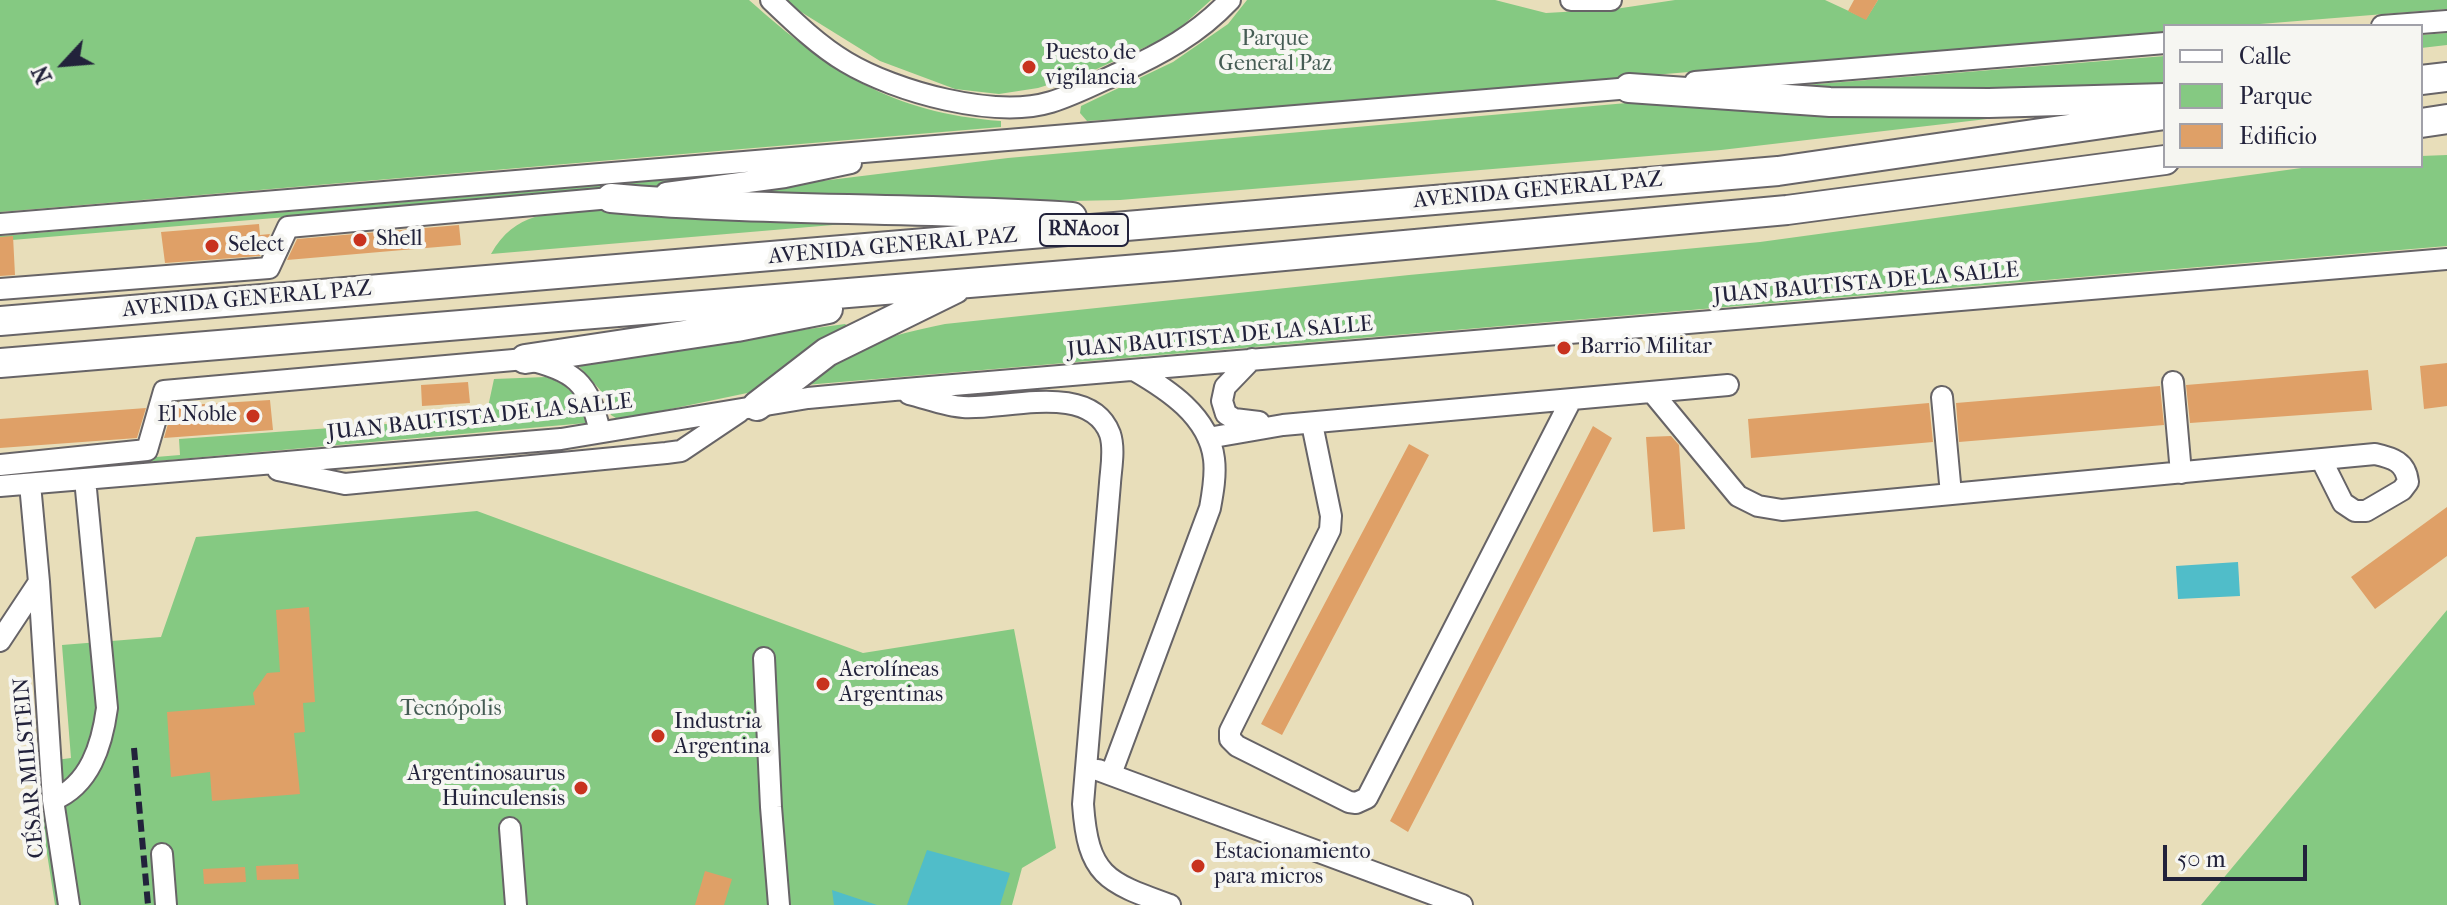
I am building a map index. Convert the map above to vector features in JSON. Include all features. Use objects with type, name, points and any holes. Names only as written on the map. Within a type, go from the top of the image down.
[{"type":"highway","points":[[2423,80],[2447,77]]},
{"type":"highway","points":[[1629,88],[1830,102],[1989,103],[2163,98]]},
{"type":"highway","name":"AVENIDA GENERAL PAZ","points":[[0,321],[1778,171],[2163,115]]},
{"type":"highway","name":"AVENIDA GENERAL PAZ","points":[[0,363],[1787,210],[2163,160]]},
{"type":"highway","points":[[611,198],[677,204],[1005,213],[1165,223]]},
{"type":"highway","points":[[525,359],[737,327],[970,282]]},
{"type":"highway","points":[[751,407],[827,352],[970,282]]},
{"type":"street","points":[[771,0],[794,23],[846,62],[903,89],[987,108],[1049,103],[1164,53],[1210,21],[1230,0]]},
{"type":"street","points":[[1571,0],[1611,0]]},
{"type":"street","points":[[2408,24],[2447,21]]},
{"type":"street","points":[[0,224],[2163,43]]},
{"type":"street","points":[[1049,103],[1051,135]]},
{"type":"street","points":[[0,289],[269,268],[288,227],[611,198],[785,177],[934,146]]},
{"type":"street","name":"JUAN BAUTISTA DE LA SALLE","points":[[0,486],[561,439],[751,407],[894,390],[2447,259]]},
{"type":"street","points":[[0,465],[147,450],[164,391],[525,359],[556,365],[576,380],[584,388],[596,414],[600,432]]},
{"type":"street","points":[[1252,359],[1225,387],[1222,401],[1226,414],[1234,419],[1283,425]]},
{"type":"street","points":[[1111,774],[1210,508],[1215,480],[1214,457],[1208,438],[1195,417],[1172,393],[1134,370]]},
{"type":"street","points":[[2173,382],[2181,473]]},
{"type":"street","points":[[1208,438],[1283,425],[1728,385]]},
{"type":"street","points":[[894,390],[962,407],[1059,402],[1092,411],[1109,433],[1112,445],[1110,483],[1083,804],[1087,846],[1097,866],[1112,883],[1170,905]]},
{"type":"street","points":[[1652,392],[1738,496],[1758,506],[1782,510],[2322,461]]},
{"type":"street","points":[[1942,397],[1951,494]]},
{"type":"street","points":[[1312,424],[1331,516],[1330,530],[1230,731],[1230,739],[1237,746],[1356,803],[1367,798],[1571,400]]},
{"type":"street","points":[[254,465],[345,484],[666,453],[681,451],[751,407]]},
{"type":"street","points":[[53,800],[68,794],[98,753],[107,708],[85,479]]},
{"type":"street","name":"CÉSAR MILSTEIN","points":[[30,484],[53,800],[69,905]]},
{"type":"street","points":[[0,641],[39,582]]},
{"type":"street","points":[[764,658],[779,905]]},
{"type":"street","points":[[1087,767],[1462,905]]},
{"type":"street","points":[[510,828],[516,905]]},
{"type":"street","points":[[162,854],[166,905]]},
{"type":"green space","points":[[0,0],[749,0],[807,48],[864,84],[926,109],[1001,121],[1001,127],[0,212]]},
{"type":"green space","points":[[787,0],[1211,0],[1172,35],[1090,72],[1038,88],[999,94],[955,89],[880,61],[793,7]]},
{"type":"green space","name":"Parque General Paz","points":[[1247,0],[1495,0],[1546,13],[1615,9],[1675,0],[1825,0],[1866,19],[1878,0],[2447,0],[2447,9],[2260,24],[2163,24],[2163,32],[1189,114],[1087,121],[1080,113],[1081,106],[1173,62],[1228,24]]},
{"type":"green space","points":[[2447,33],[2447,45],[2423,48],[2423,35]]},
{"type":"green space","points":[[2163,56],[2163,82],[2129,87],[1793,95],[1793,86]]},
{"type":"green space","points":[[1638,102],[1772,113],[1986,115],[1987,119],[1721,150],[1120,200],[1022,202],[716,194],[1008,158]]},
{"type":"green space","points":[[2447,155],[2447,246],[805,385],[839,361],[871,344],[945,324],[1760,242],[2301,168],[2423,168],[2423,156]]},
{"type":"green space","points":[[727,175],[728,180],[0,241],[0,236]]},
{"type":"green space","points":[[593,207],[868,222],[491,254],[501,240],[522,222],[548,214]]},
{"type":"green space","points":[[845,324],[849,327],[752,392],[637,416],[616,418],[611,415],[601,391],[577,364],[627,354]]},
{"type":"green space","points":[[546,377],[562,384],[573,394],[586,423],[0,475],[0,470],[180,455],[179,439],[469,418],[488,407],[494,379]]},
{"type":"green space","name":"Tecnópolis","points":[[477,511],[863,653],[1014,629],[1056,848],[1022,868],[1012,905],[55,905],[33,763],[71,758],[62,645],[161,637],[196,537]]},
{"type":"green space","points":[[2447,610],[2447,905],[2201,905]]},
{"type":"water","points":[[2238,562],[2240,596],[2178,599],[2176,566]]},
{"type":"water","points":[[927,850],[1010,873],[1000,905],[907,905]]},
{"type":"water","points":[[832,890],[877,905],[834,905]]},
{"type":"building","points":[[1854,0],[1878,0],[1866,20],[1848,11]]},
{"type":"building","name":"Select","points":[[259,224],[260,235],[270,234],[260,256],[165,263],[161,232]]},
{"type":"building","name":"Shell","points":[[459,225],[461,245],[287,260],[297,239]]},
{"type":"building","points":[[13,236],[15,275],[0,276],[0,237]]},
{"type":"building","points":[[2447,363],[2447,406],[2424,409],[2420,366]]},
{"type":"building","points":[[2368,370],[2372,410],[2190,423],[2186,385]]},
{"type":"building","points":[[468,382],[470,403],[422,406],[421,385]]},
{"type":"building","points":[[2160,386],[2164,425],[1959,442],[1956,403]]},
{"type":"building","points":[[270,400],[273,430],[164,438],[173,406]]},
{"type":"building","points":[[1929,403],[1933,442],[1751,458],[1748,419]]},
{"type":"building","points":[[146,408],[137,438],[0,448],[0,419]]},
{"type":"building","points":[[1593,426],[1612,438],[1408,832],[1390,821]]},
{"type":"building","points":[[1671,436],[1679,445],[1685,529],[1653,532],[1646,437]]},
{"type":"building","points":[[1409,444],[1429,455],[1282,735],[1261,724]]},
{"type":"building","points":[[2447,507],[2447,556],[2375,609],[2351,577]]},
{"type":"building","points":[[309,607],[315,702],[303,703],[305,732],[294,733],[300,794],[212,801],[210,772],[171,777],[167,712],[255,705],[253,693],[267,673],[280,672],[276,610]]},
{"type":"building","points":[[298,864],[299,879],[257,880],[256,866]]},
{"type":"building","points":[[245,867],[246,882],[204,884],[203,869]]},
{"type":"building","points":[[705,871],[732,879],[724,905],[695,905]]},
{"type":"railway","points":[[134,748],[148,905]]},
{"type":"place","name":"Puesto de vigilancia","points":[[1029,67]]},
{"type":"place","name":"Shell","points":[[360,240]]},
{"type":"place","name":"Select","points":[[212,246]]},
{"type":"place","name":"Barrio Militar","points":[[1564,348]]},
{"type":"place","name":"El Noble","points":[[253,416]]},
{"type":"place","name":"Aerolíneas Argentinas","points":[[823,684]]},
{"type":"place","name":"Industria Argentina","points":[[658,736]]},
{"type":"place","name":"Argentinosaurus Huinculensis","points":[[581,788]]},
{"type":"place","name":"Estacionamiento para micros","points":[[1198,866]]}]
